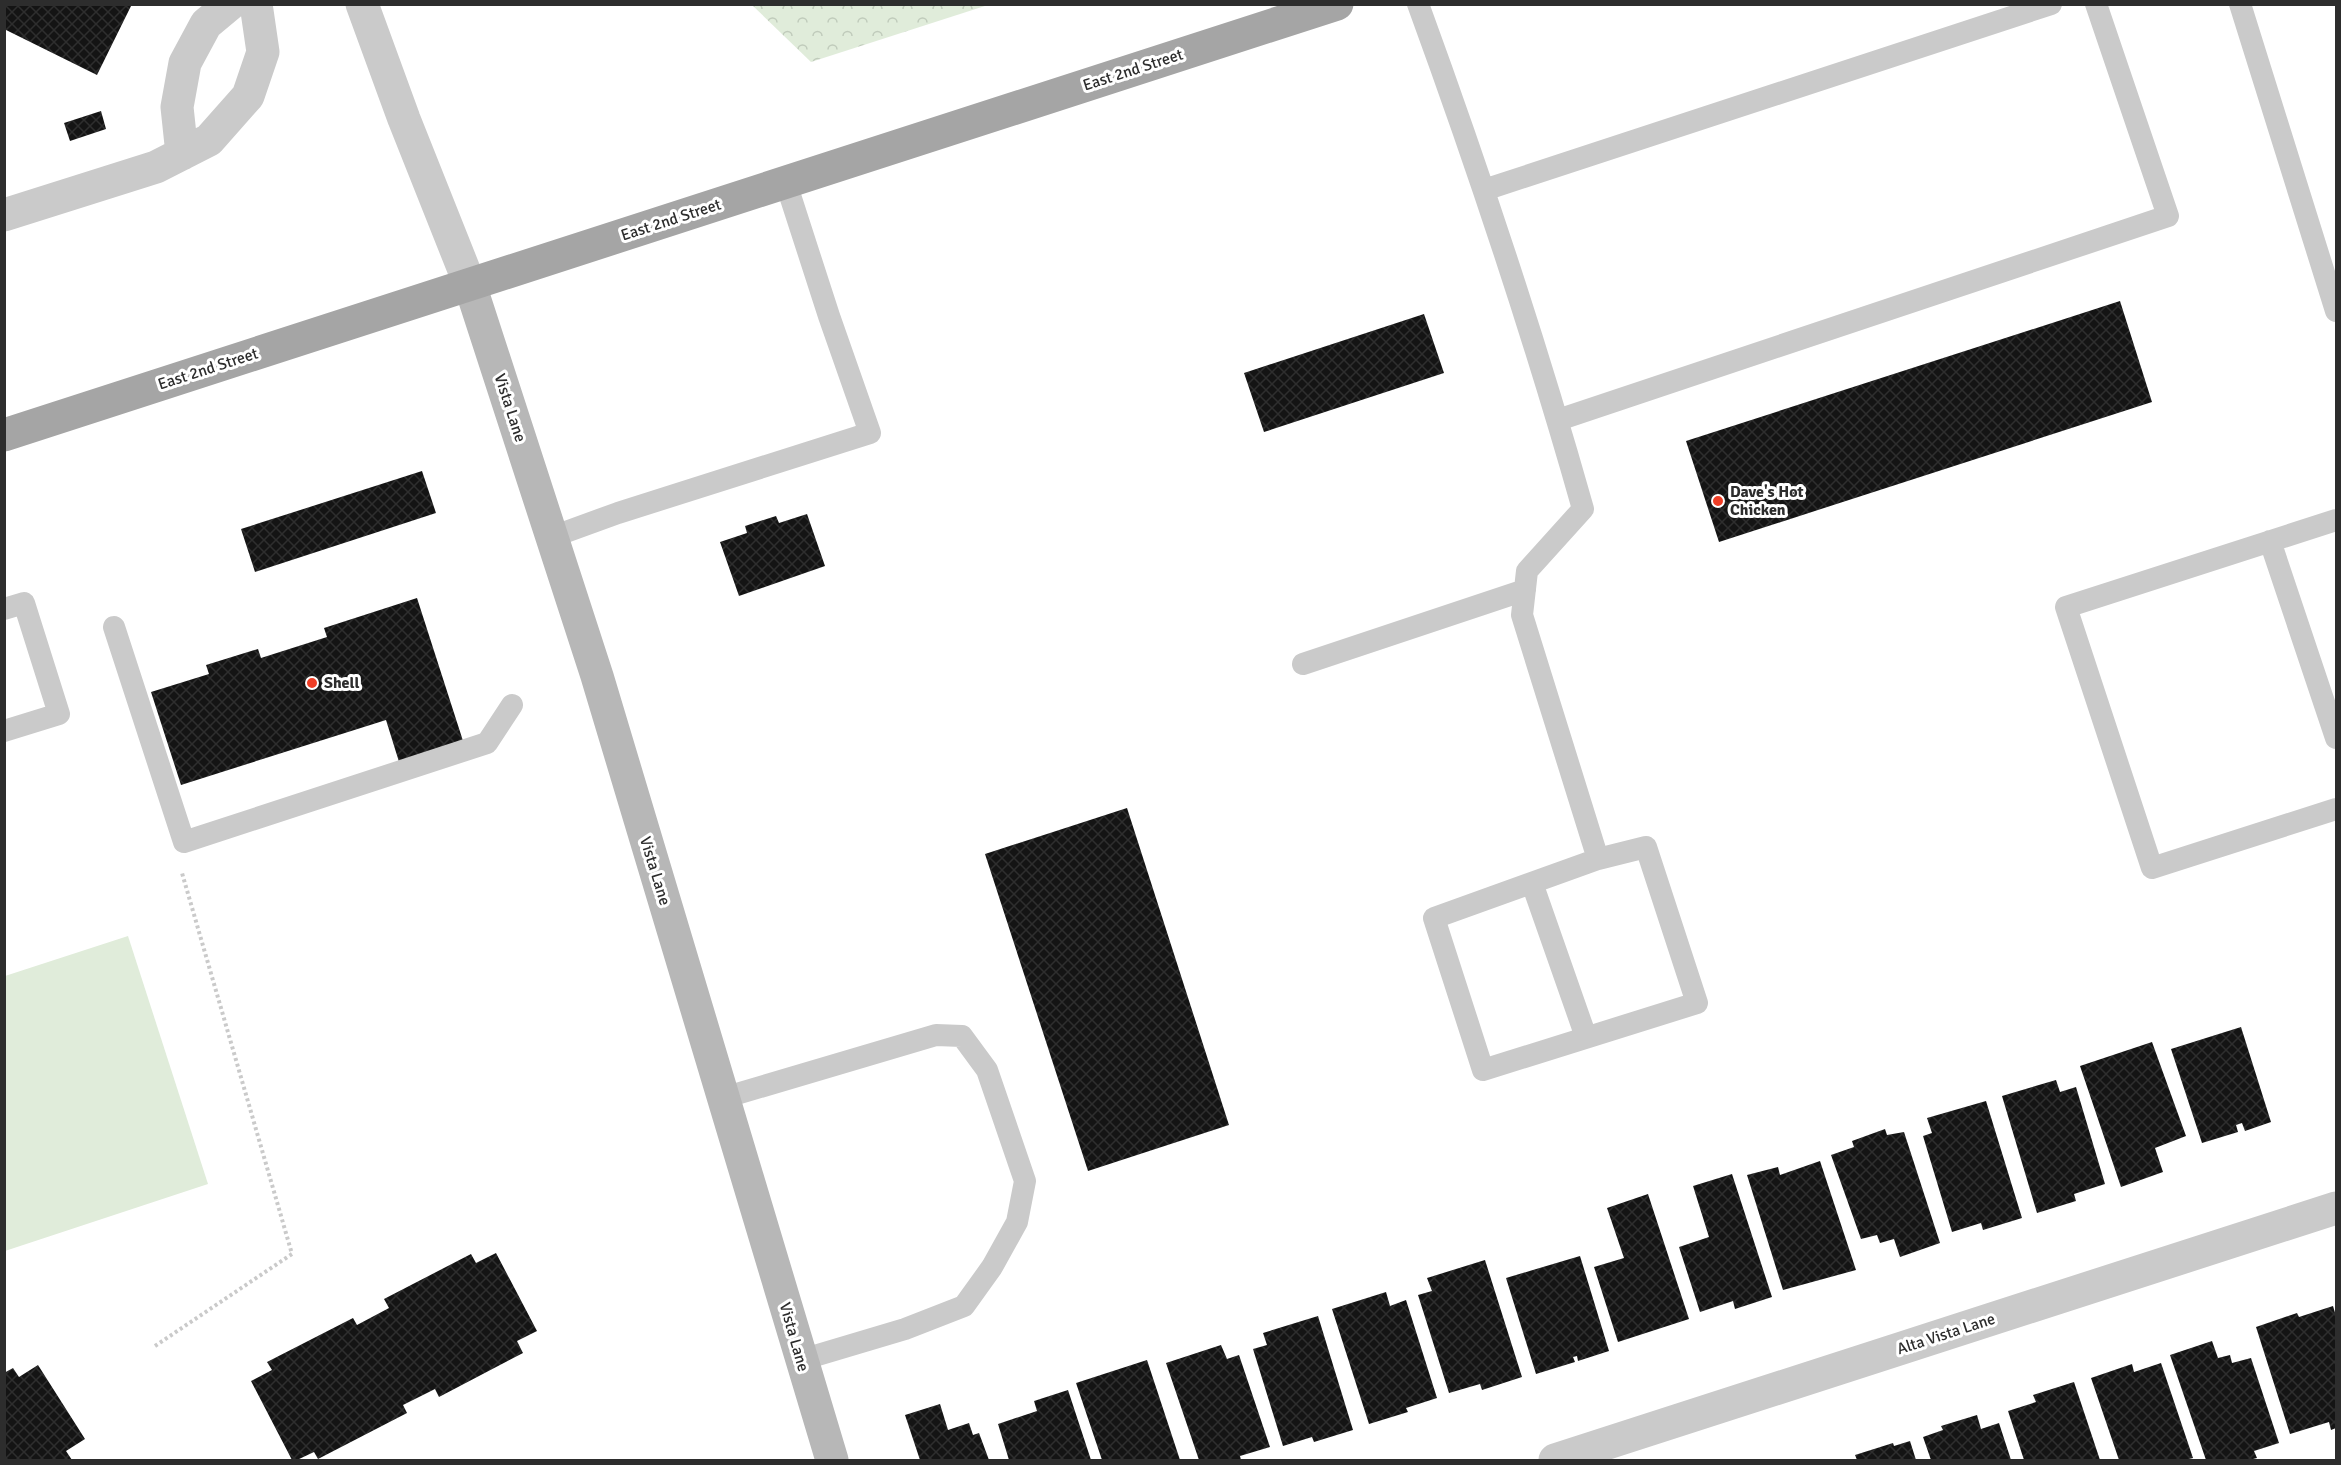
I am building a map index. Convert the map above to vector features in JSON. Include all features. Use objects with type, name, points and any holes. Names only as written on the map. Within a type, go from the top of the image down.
[{"type":"main road","name":"East 2nd Street","points":[[4,435],[1337,4]]},
{"type":"street","points":[[182,154],[177,107],[184,63],[206,24],[230,4]]},
{"type":"street","points":[[4,215],[156,167],[209,140],[248,96],[263,52],[256,4]]},
{"type":"street","points":[[362,4],[404,119],[470,285]]},
{"type":"street","name":"Vista Lane","points":[[470,285],[597,676],[832,1461]]},
{"type":"street","name":"Alta Vista Lane","points":[[1555,1461],[2337,1208]]},
{"type":"lane","points":[[1418,4],[1484,190],[1558,420],[1583,509],[1527,572],[1522,615],[1598,859]]},
{"type":"lane","points":[[1484,190],[2051,4]]},
{"type":"lane","points":[[1558,420],[2168,216],[2096,4]]},
{"type":"lane","points":[[2240,4],[2337,311]]},
{"type":"lane","points":[[552,537],[618,513],[870,433],[786,183]]},
{"type":"lane","points":[[2337,520],[2066,608],[2152,868],[2337,809]]},
{"type":"lane","points":[[2270,541],[2337,738]]},
{"type":"lane","points":[[1303,664],[1525,590]]},
{"type":"lane","points":[[4,609],[24,603],[59,714],[4,731]]},
{"type":"lane","points":[[114,627],[184,842],[487,743],[512,705]]},
{"type":"lane","points":[[1646,847],[1697,1003],[1482,1070],[1434,918],[1532,883],[1598,859],[1646,847]]},
{"type":"lane","points":[[1532,883],[1586,1037]]},
{"type":"lane","points":[[723,1098],[936,1035],[962,1036],[987,1070],[1024,1181],[1017,1222],[992,1267],[964,1306],[905,1329],[801,1359]]},
{"type":"path","points":[[155,1346],[292,1254],[182,872],[184,842]]},
{"type":"green space","points":[[752,5],[988,5],[811,62]]},
{"type":"green space","points":[[128,936],[208,1184],[5,1251],[5,976]]},
{"type":"building","points":[[4,4],[132,4],[97,75],[4,29]]},
{"type":"building","points":[[101,111],[106,129],[70,141],[64,123]]},
{"type":"building","points":[[2120,301],[2152,402],[1719,542],[1686,441]]},
{"type":"building","points":[[1424,314],[1444,373],[1264,432],[1244,373]]},
{"type":"building","points":[[422,471],[436,513],[255,572],[241,529]]},
{"type":"building","points":[[807,514],[825,566],[739,596],[720,542],[747,533],[745,526],[776,516],[779,523]]},
{"type":"building","name":"Shell","points":[[417,598],[464,744],[400,765],[386,720],[181,785],[151,692],[209,674],[206,665],[258,649],[261,658],[327,637],[324,628]]},
{"type":"building","points":[[1127,808],[1229,1125],[1088,1171],[985,854]]},
{"type":"building","points":[[2241,1027],[2271,1122],[2245,1131],[2242,1123],[2236,1125],[2238,1132],[2202,1143],[2171,1049]]},
{"type":"building","points":[[2152,1042],[2186,1136],[2155,1148],[2163,1172],[2121,1187],[2080,1066]]},
{"type":"building","points":[[2056,1080],[2060,1092],[2076,1087],[2105,1184],[2074,1194],[2076,1201],[2037,1213],[2002,1096]]},
{"type":"building","points":[[1986,1101],[2022,1218],[1983,1230],[1981,1223],[1952,1232],[1923,1136],[1932,1133],[1927,1118]]},
{"type":"building","points":[[1885,1129],[1887,1135],[1904,1132],[1940,1243],[1900,1257],[1894,1239],[1880,1243],[1877,1235],[1861,1239],[1831,1155],[1854,1147],[1852,1141]]},
{"type":"building","points":[[1820,1161],[1856,1270],[1783,1290],[1747,1175],[1778,1167],[1780,1175]]},
{"type":"building","points":[[1732,1174],[1772,1297],[1735,1309],[1733,1301],[1700,1312],[1679,1247],[1709,1237],[1693,1186]]},
{"type":"building","points":[[1648,1194],[1689,1319],[1618,1342],[1594,1267],[1624,1258],[1607,1208]]},
{"type":"building","points":[[496,1253],[537,1331],[517,1341],[523,1353],[439,1397],[435,1389],[403,1405],[407,1413],[318,1459],[314,1452],[292,1460],[251,1381],[272,1370],[267,1362],[353,1318],[357,1325],[389,1308],[384,1299],[471,1254],[476,1263]]},
{"type":"building","points":[[1580,1256],[1609,1351],[1578,1361],[1577,1356],[1573,1357],[1575,1362],[1536,1374],[1506,1278]]},
{"type":"building","points":[[1485,1260],[1522,1377],[1482,1390],[1480,1384],[1449,1393],[1418,1295],[1432,1291],[1427,1278]]},
{"type":"building","points":[[1386,1292],[1390,1306],[1406,1300],[1437,1398],[1406,1408],[1408,1412],[1369,1424],[1332,1309]]},
{"type":"building","points":[[2333,1306],[2336,1316],[2336,1428],[2331,1430],[2329,1422],[2290,1434],[2256,1327],[2297,1313],[2299,1317]]},
{"type":"building","points":[[1318,1316],[1353,1430],[1314,1442],[1312,1437],[1283,1446],[1253,1349],[1267,1345],[1263,1333]]},
{"type":"building","points":[[2212,1341],[2218,1358],[2230,1355],[2232,1363],[2251,1358],[2279,1443],[2254,1451],[2257,1458],[2206,1460],[2170,1355]]},
{"type":"building","points":[[1221,1345],[1227,1359],[1239,1355],[1270,1447],[1240,1456],[1241,1460],[1199,1460],[1166,1363]]},
{"type":"building","points":[[1147,1360],[1180,1460],[1102,1460],[1076,1383]]},
{"type":"building","points":[[2161,1363],[2193,1458],[2119,1460],[2091,1378],[2132,1364],[2134,1372]]},
{"type":"building","points":[[38,1365],[85,1439],[66,1451],[72,1460],[4,1460],[4,1373],[13,1368],[19,1377]]},
{"type":"building","points":[[2074,1382],[2100,1460],[2024,1460],[2008,1411],[2036,1402],[2033,1395]]},
{"type":"building","points":[[1068,1390],[1091,1460],[1009,1460],[998,1424],[1037,1411],[1034,1401]]},
{"type":"building","points":[[940,1404],[948,1430],[969,1423],[973,1435],[979,1433],[989,1460],[920,1460],[905,1415]]},
{"type":"building","points":[[1977,1415],[1981,1429],[1999,1423],[2011,1460],[1931,1460],[1923,1437],[1943,1430],[1941,1426]]},
{"type":"building","points":[[1910,1441],[1916,1460],[1857,1460],[1855,1455],[1893,1443],[1894,1446]]},
{"type":"place","name":"Dave's Hot Chicken","points":[[1718,501]]},
{"type":"place","name":"Shell","points":[[312,683]]}]
